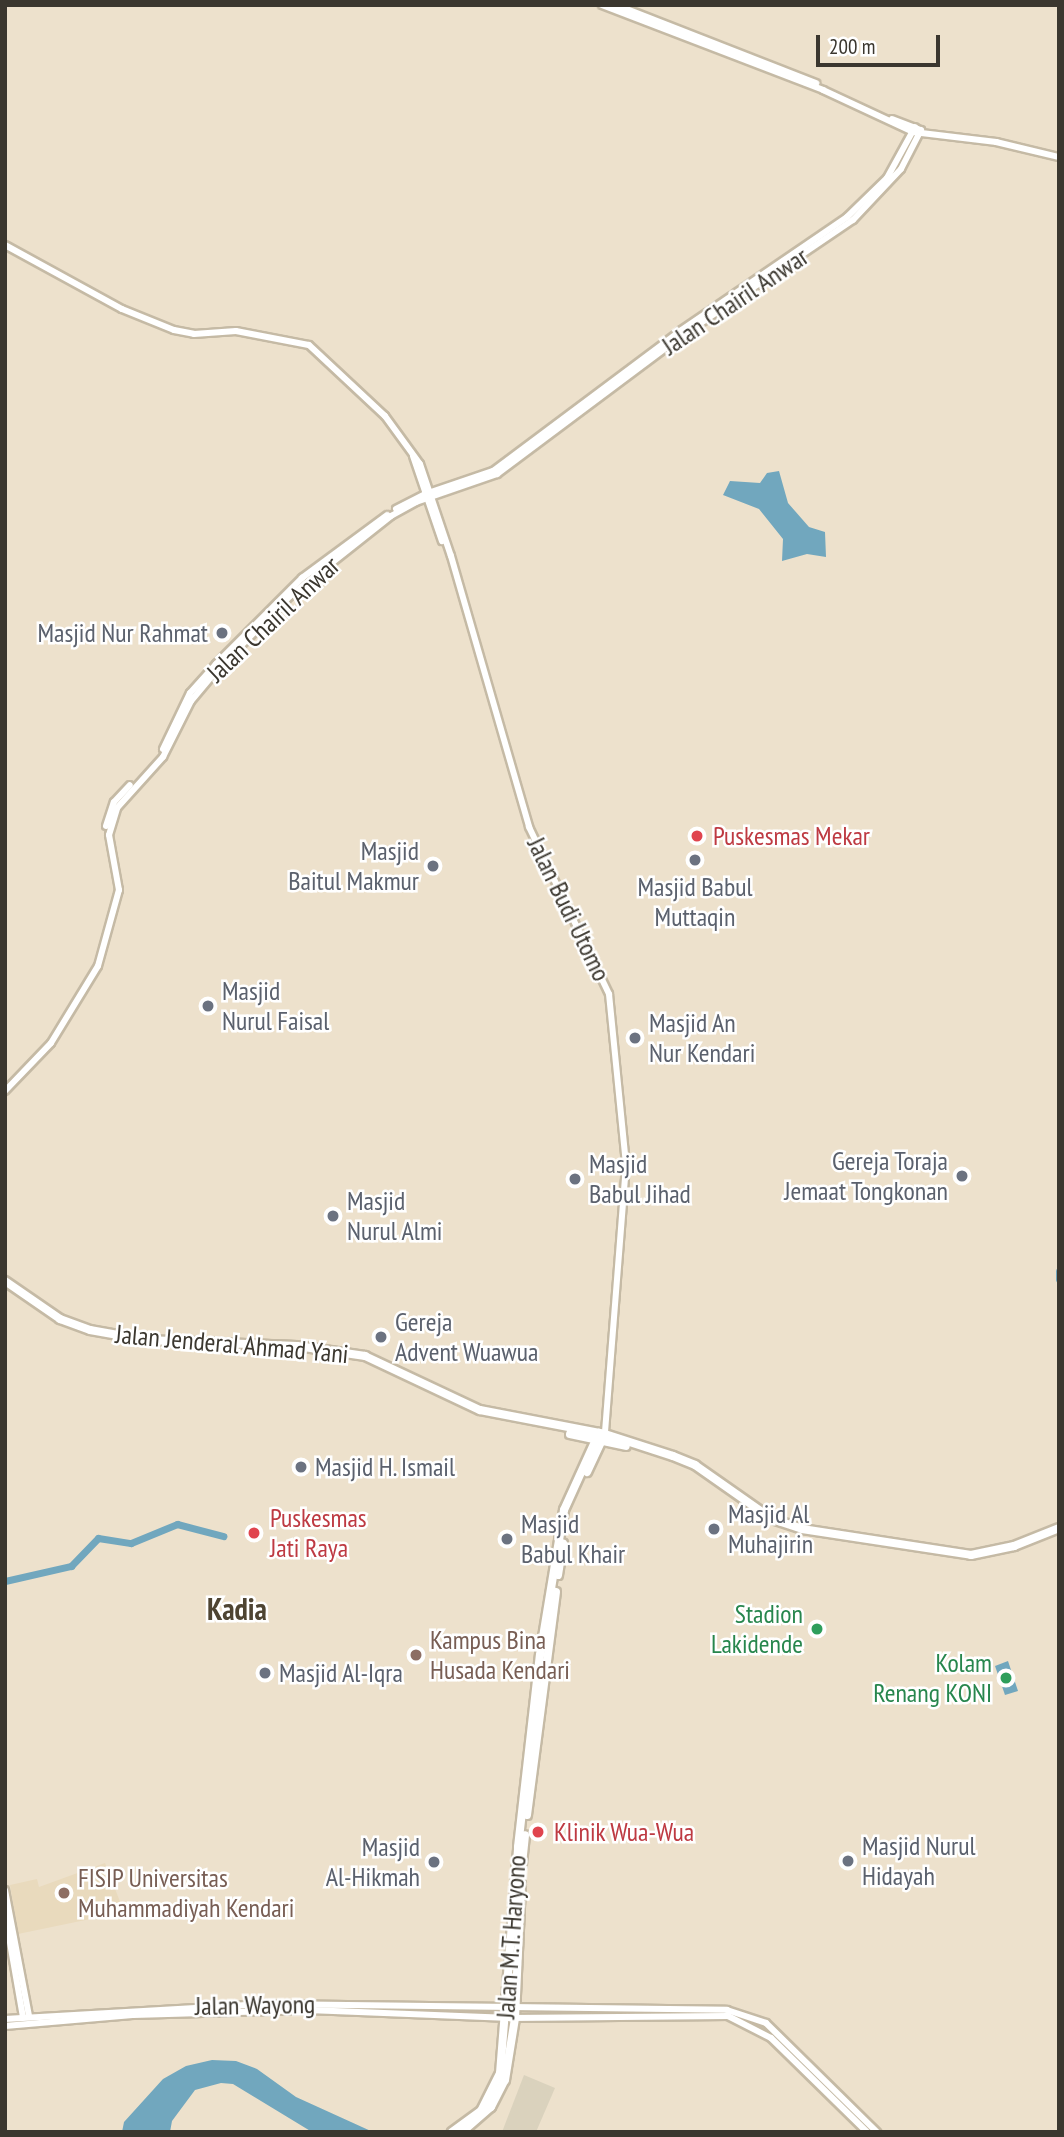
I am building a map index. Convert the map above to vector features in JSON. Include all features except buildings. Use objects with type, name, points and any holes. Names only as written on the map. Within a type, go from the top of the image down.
[{"type":"highway","name":"Jalan Jenderal Ahmad Yani","points":[[5,1283],[67,1322],[158,1343],[306,1347],[365,1356],[489,1417],[601,1435],[698,1468],[772,1519],[802,1529],[971,1555],[1014,1546],[1059,1528]]},
{"type":"highway","name":"Jalan M.T. Haryono","points":[[452,2132],[481,2111],[494,2091],[504,2018],[527,1768],[559,1535],[567,1503],[601,1435]]},
{"type":"highway","name":"Jalan M.T. Haryono","points":[[462,2132],[486,2113],[499,2095],[515,2018],[525,1825],[566,1522],[601,1435]]},
{"type":"main road","points":[[602,5],[822,90],[919,131],[1059,157]]},
{"type":"main road","points":[[616,5],[761,60],[919,131]]},
{"type":"main road","name":"Jalan Chairil Anwar","points":[[5,1089],[55,1034],[98,959],[115,885],[106,834],[114,802],[159,756],[198,682],[269,609],[381,518],[428,495],[493,471],[738,293],[865,210],[901,169],[919,131]]},
{"type":"main road","name":"Jalan Budi Utomo","points":[[5,245],[122,309],[174,330],[194,334],[236,331],[309,345],[385,416],[413,456],[452,561],[529,827],[553,882],[600,968],[611,1002],[626,1165],[601,1435]]},
{"type":"main road","points":[[5,1889],[26,2015]]},
{"type":"main road","points":[[5,1914],[26,2015]]},
{"type":"main road","name":"Jalan Wayong","points":[[5,2019],[26,2015],[265,2004],[682,2012]]},
{"type":"main road","name":"Jalan Wayong","points":[[5,2025],[133,2015],[308,2010],[504,2018],[682,2012]]},
{"type":"main road","points":[[682,2012],[727,2010],[766,2024],[871,2130]]},
{"type":"shaded area","name":"FISIP Universitas Muhammadiyah Kendari","points":[[105,1863],[124,1912],[18,1934],[10,1885],[37,1879],[39,1887]]},
{"type":"shaded area","points":[[524,2075],[555,2088],[536,2132],[502,2132]]},
{"type":"water","points":[[779,471],[788,503],[809,527],[825,532],[826,557],[807,554],[782,561],[783,539],[759,509],[723,495],[730,481],[760,483],[767,473]]},
{"type":"water","name":"Kolam Renang KONI","points":[[1008,1661],[1018,1691],[1005,1695],[995,1666]]},
{"type":"water","points":[[212,2060],[236,2061],[257,2069],[296,2097],[373,2132],[312,2132],[233,2084],[221,2083],[195,2090],[172,2121],[170,2132],[122,2132],[124,2122],[163,2079],[186,2066]]},
{"type":"waterway","points":[[1059,1271],[1059,1279]]},
{"type":"waterway","points":[[5,1581],[71,1566],[98,1538],[131,1543],[177,1524],[223,1536]]},
{"type":"place","name":"Masjid Nur Rahmat","points":[[222,633]]},
{"type":"place","name":"Puskesmas Mekar","points":[[697,836]]},
{"type":"place","name":"Masjid Babul Muttaqin","points":[[695,860]]},
{"type":"place","name":"Masjid Baitul Makmur","points":[[433,866]]},
{"type":"place","name":"Masjid Nurul Faisal","points":[[208,1006]]},
{"type":"place","name":"Masjid An Nur Kendari","points":[[635,1038]]},
{"type":"place","name":"Gereja Toraja Jemaat Tongkonan","points":[[962,1176]]},
{"type":"place","name":"Masjid Babul Jihad","points":[[575,1179]]},
{"type":"place","name":"Masjid Nurul Almi","points":[[333,1216]]},
{"type":"place","name":"Gereja Advent Wuawua","points":[[381,1337]]},
{"type":"place","name":"Masjid H. Ismail","points":[[301,1467]]},
{"type":"place","name":"Masjid Al Muhajirin","points":[[714,1529]]},
{"type":"place","name":"Puskesmas Jati Raya","points":[[254,1533]]},
{"type":"place","name":"Masjid Babul Khair","points":[[507,1539]]},
{"type":"place","name":"Stadion Lakidende","points":[[817,1629]]},
{"type":"place","name":"Kampus Bina Husada Kendari","points":[[416,1655]]},
{"type":"place","name":"Masjid Al-Iqra","points":[[265,1673]]},
{"type":"place","name":"Kolam Renang KONI","points":[[1006,1678]]},
{"type":"place","name":"Klinik Wua-Wua","points":[[538,1832]]},
{"type":"place","name":"Masjid Nurul Hidayah","points":[[848,1861]]},
{"type":"place","name":"Masjid Al-Hikmah","points":[[434,1862]]},
{"type":"place","name":"FISIP Universitas Muhammadiyah Kendari","points":[[64,1893]]},
{"type":"district","name":"Kadia","points":[[237,1609]]}]
